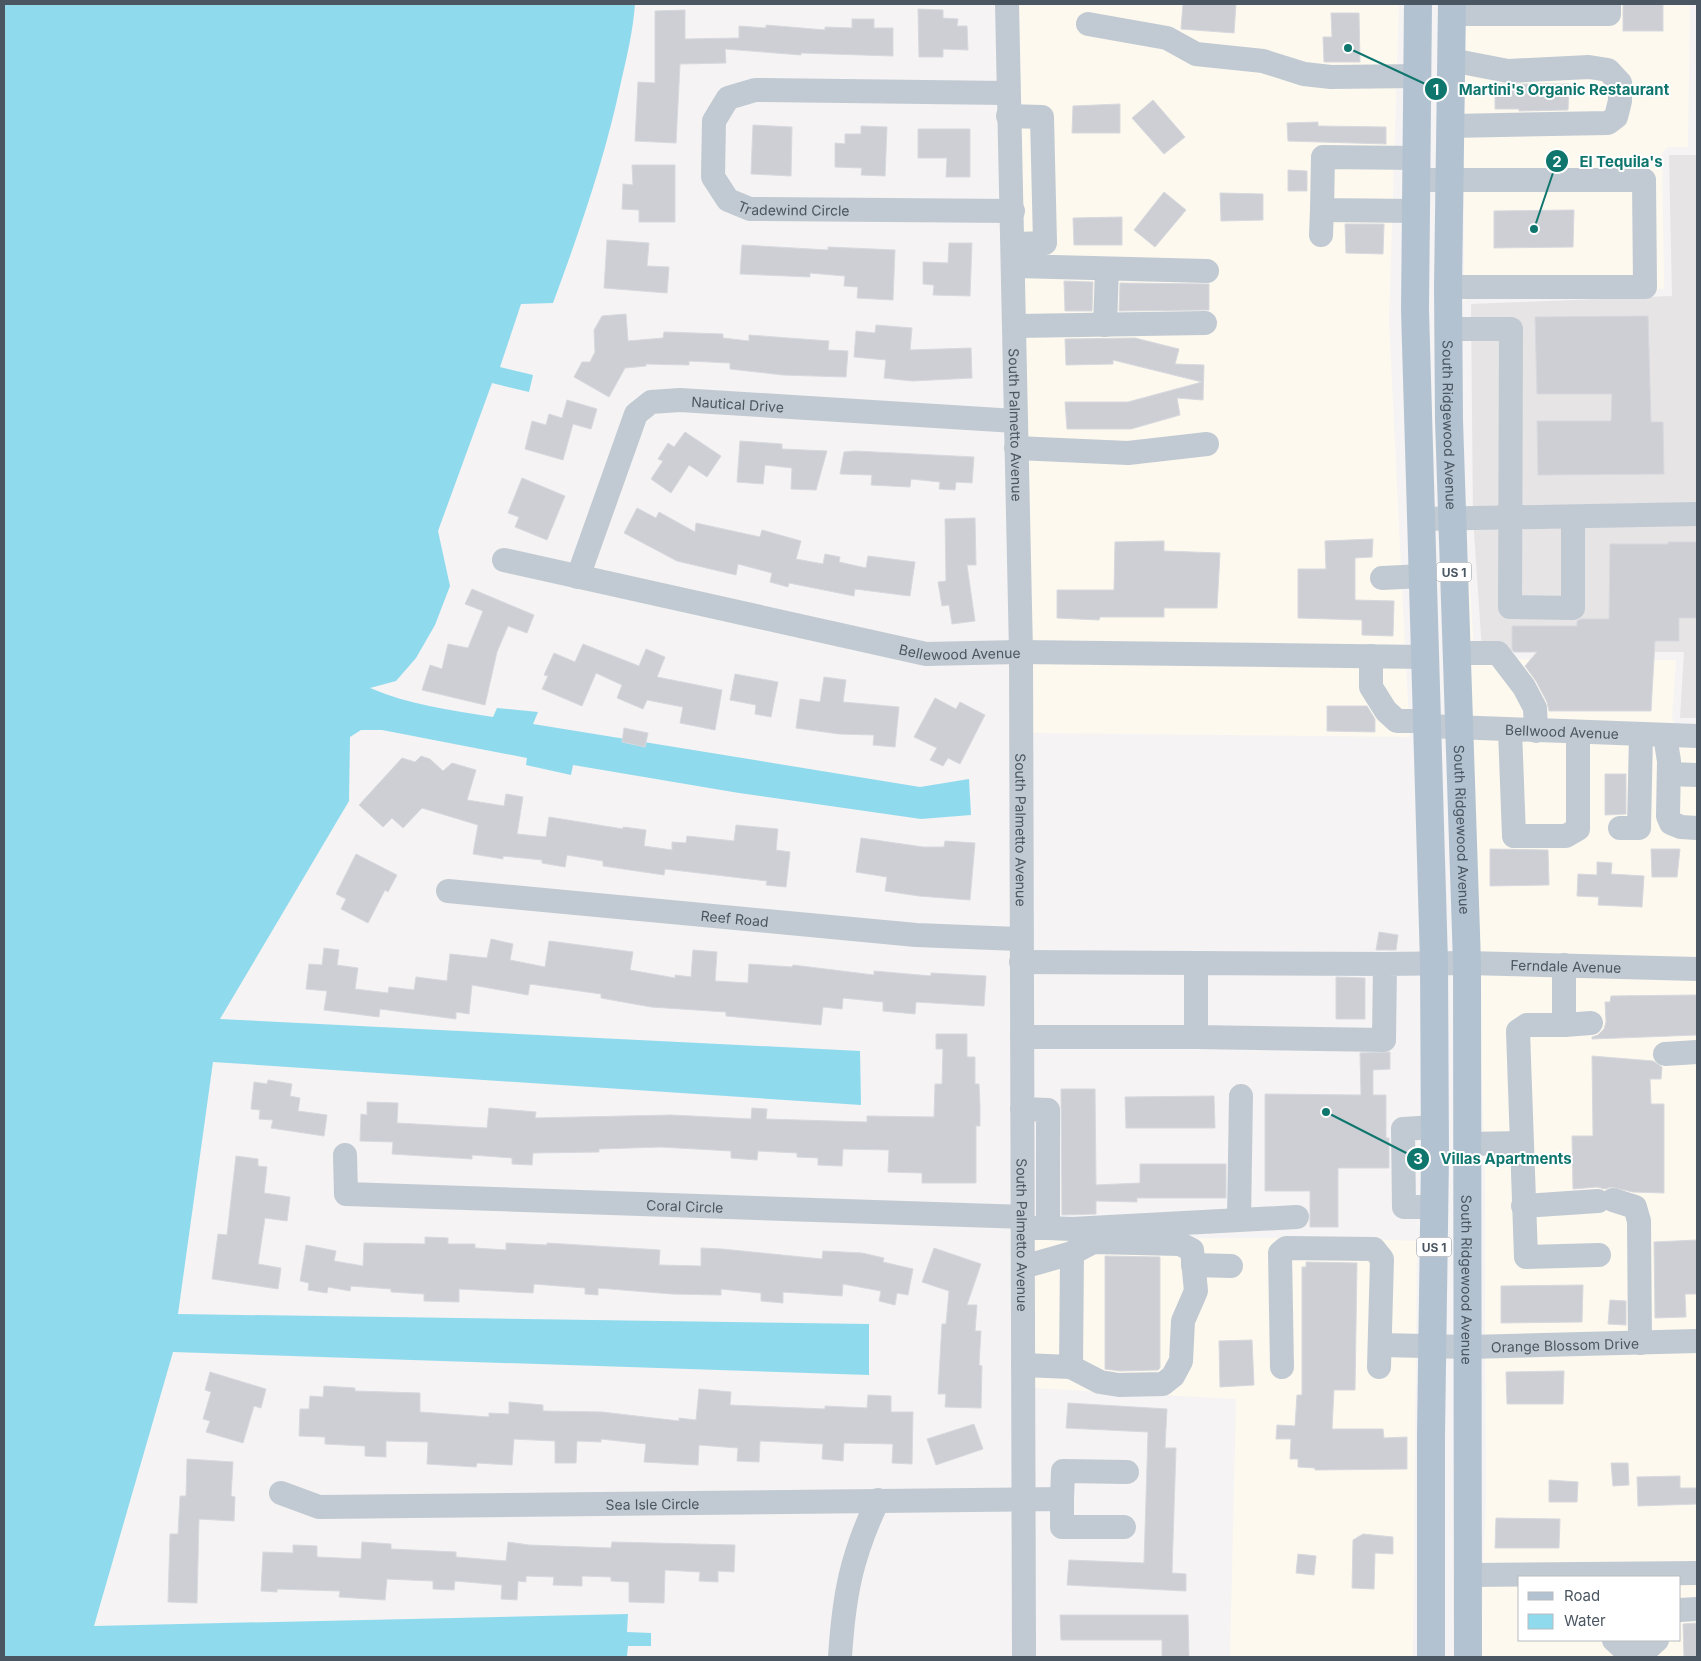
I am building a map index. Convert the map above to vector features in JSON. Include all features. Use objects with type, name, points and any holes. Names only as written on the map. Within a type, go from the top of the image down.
[{"type":"main road","name":"US 1","points":[[1418,4],[1415,310],[1434,962],[1431,1657]]},
{"type":"main road","name":"South Ridgewood Avenue","points":[[1452,9],[1448,328],[1456,653],[1467,963],[1468,1657]]},
{"type":"street","name":"South Palmetto Avenue","points":[[1007,4],[1007,93],[1013,211],[1015,421],[1021,652],[1024,1657]]},
{"type":"street","points":[[1452,9],[1609,14],[1609,4]]},
{"type":"street","points":[[1088,24],[1167,38],[1196,54],[1263,61],[1304,74],[1331,77],[1418,76]]},
{"type":"street","points":[[1450,126],[1608,123],[1616,117],[1620,101],[1620,83],[1608,70],[1589,67],[1508,71],[1451,60]]},
{"type":"street","name":"Tradewind Circle","points":[[1007,93],[755,90],[728,98],[714,121],[713,177],[728,200],[750,209],[1013,211]]},
{"type":"street","points":[[1008,116],[1042,117],[1045,243],[1013,255]]},
{"type":"street","points":[[1322,235],[1323,157],[1416,169],[1450,181],[1644,180],[1645,287],[1448,288]]},
{"type":"street","points":[[1322,210],[1416,212]]},
{"type":"street","points":[[1013,255],[1107,269],[1207,271]]},
{"type":"street","points":[[1105,325],[1107,269]]},
{"type":"street","points":[[1014,326],[1205,323]]},
{"type":"street","points":[[1448,328],[1511,329],[1510,607],[1573,608],[1573,517]]},
{"type":"street","name":"Nautical Drive","points":[[578,577],[636,414],[651,402],[680,400],[1015,421]]},
{"type":"street","points":[[1016,448],[1128,454],[1207,444]]},
{"type":"street","points":[[1421,519],[1697,514]]},
{"type":"street","name":"Bellewood Avenue","points":[[504,560],[926,654],[1021,652],[1425,657]]},
{"type":"street","points":[[1382,578],[1423,576]]},
{"type":"street","points":[[1456,653],[1498,653],[1524,687],[1535,708],[1536,731]]},
{"type":"street","name":"Bellwood Avenue","points":[[1371,656],[1370,687],[1386,711],[1397,720],[1459,728],[1697,736]]},
{"type":"street","points":[[1510,730],[1514,836],[1566,836],[1578,828],[1578,733]]},
{"type":"street","points":[[1620,828],[1639,828],[1641,735]]},
{"type":"street","points":[[1665,736],[1669,774],[1668,816],[1671,823],[1681,827],[1697,828]]},
{"type":"street","points":[[1669,774],[1697,775]]},
{"type":"street","name":"Reef Road","points":[[448,891],[916,935],[1021,950],[1196,963]]},
{"type":"street","name":"Ferndale Avenue","points":[[1196,963],[1385,964],[1434,962],[1697,969]]},
{"type":"street","points":[[1196,963],[1196,1037]]},
{"type":"street","points":[[1022,1037],[1384,1040],[1385,964]]},
{"type":"street","points":[[1564,965],[1564,1026]]},
{"type":"street","points":[[1591,1023],[1564,1026],[1527,1025],[1518,1032],[1520,1143],[1526,1257],[1599,1256]]},
{"type":"street","points":[[1665,1054],[1697,1052]]},
{"type":"street","points":[[1239,1219],[1241,1096]]},
{"type":"street","points":[[1022,1109],[1048,1110],[1048,1228]]},
{"type":"street","points":[[1468,1144],[1520,1143]]},
{"type":"street","name":"Coral Circle","points":[[346,1155],[346,1194],[1022,1222],[1048,1228],[1072,1229],[1297,1217]]},
{"type":"street","points":[[1523,1206],[1605,1200],[1635,1207],[1640,1221],[1640,1343]]},
{"type":"street","points":[[1023,1267],[1072,1253],[1093,1242],[1180,1244],[1192,1250],[1196,1291],[1183,1321],[1181,1361],[1172,1376],[1163,1384],[1119,1385],[1100,1382],[1071,1367],[1023,1365]]},
{"type":"street","name":"Orange Blossom Drive","points":[[1282,1367],[1280,1253],[1286,1248],[1374,1249],[1382,1259],[1379,1356],[1433,1346],[1469,1347],[1697,1341]]},
{"type":"street","points":[[1071,1367],[1072,1253]]},
{"type":"street","points":[[1193,1265],[1232,1266]]},
{"type":"street","points":[[1124,1527],[1062,1527],[1063,1471],[1127,1472]]},
{"type":"street","name":"Sea Isle Circle","points":[[282,1493],[319,1507],[1062,1499]]},
{"type":"street","points":[[840,1657],[843,1611],[850,1572],[862,1534],[878,1500]]},
{"type":"street","points":[[1468,1575],[1563,1576],[1697,1573]]},
{"type":"street","points":[[1681,1610],[1697,1609]]},
{"type":"street","points":[[1615,1641],[1624,1649],[1651,1648]]},
{"type":"shaded area","points":[[1019,4],[1399,4],[1389,321],[1405,647],[1029,643]]},
{"type":"shaded area","points":[[1464,4],[1690,4],[1688,147],[1668,147],[1662,153],[1664,289],[1472,295],[1464,301]]},
{"type":"shaded area","points":[[1669,155],[1697,155],[1697,718],[1680,718],[1684,652],[1482,651],[1473,517],[1471,304],[1672,296]]},
{"type":"shaded area","points":[[1466,526],[1474,652],[1481,659],[1676,660],[1672,718],[1675,724],[1472,719]]},
{"type":"shaded area","points":[[1030,662],[1406,666],[1410,737],[1031,733]]},
{"type":"shaded area","points":[[1473,738],[1697,746],[1697,959],[1478,953]]},
{"type":"shaded area","points":[[1478,972],[1697,979],[1697,1332],[1485,1337],[1485,1173]]},
{"type":"shaded area","points":[[1031,1238],[1347,1238],[1417,1241],[1413,1657],[1230,1657],[1236,1399],[1032,1388]]},
{"type":"shaded area","points":[[1697,1351],[1697,1563],[1483,1565],[1486,1499],[1485,1356]]},
{"type":"shaded area","points":[[1681,1583],[1697,1583],[1697,1657],[1480,1657],[1483,1584],[1518,1584],[1518,1641],[1681,1641]]},
{"type":"water","points":[[4,4],[635,4],[628,53],[600,166],[553,303],[521,304],[500,367],[533,375],[529,392],[492,383],[438,531],[450,586],[435,625],[416,658],[396,681],[370,688],[400,699],[446,709],[493,717],[497,708],[538,712],[533,724],[920,787],[969,779],[971,815],[921,819],[739,793],[573,765],[571,775],[526,765],[527,758],[382,730],[361,730],[350,737],[349,801],[220,1019],[860,1051],[861,1105],[213,1062],[178,1314],[869,1324],[869,1375],[173,1352],[94,1626],[628,1614],[627,1632],[651,1633],[651,1646],[628,1646],[627,1656],[4,1657]]},
{"type":"building","points":[[1183,4],[1236,4],[1234,33],[1181,29]]},
{"type":"building","points":[[1623,4],[1663,4],[1663,31],[1623,31]]},
{"type":"building","points":[[918,9],[943,10],[943,18],[958,19],[957,26],[967,26],[968,50],[943,49],[943,57],[919,57]]},
{"type":"building","points":[[685,10],[685,39],[739,38],[739,26],[766,28],[766,25],[825,30],[825,27],[852,28],[852,19],[874,19],[874,28],[893,28],[893,56],[801,53],[801,55],[725,49],[726,63],[680,64],[676,143],[635,141],[638,82],[655,83],[655,11]]},
{"type":"building","points":[[1331,13],[1359,13],[1360,62],[1324,62],[1323,37],[1332,37]]},
{"type":"building","points":[[1495,84],[1569,84],[1568,110],[1519,111],[1519,109],[1495,109]]},
{"type":"building","points":[[1153,100],[1185,137],[1164,154],[1132,118]]},
{"type":"building","points":[[1120,104],[1120,133],[1072,133],[1073,106]]},
{"type":"building","points":[[1318,122],[1318,126],[1386,127],[1386,144],[1288,141],[1287,123]]},
{"type":"building","points":[[753,125],[792,127],[791,176],[751,174]]},
{"type":"building","points":[[861,126],[887,127],[885,176],[861,175],[862,168],[835,167],[835,143],[845,144],[845,134],[861,134]]},
{"type":"building","points":[[918,129],[970,129],[970,177],[946,177],[947,158],[918,158]]},
{"type":"building","points":[[632,165],[675,165],[675,222],[639,222],[639,210],[622,209],[623,184],[633,185]]},
{"type":"building","points":[[1288,170],[1307,171],[1307,191],[1288,191]]},
{"type":"building","points":[[1164,192],[1186,210],[1155,247],[1134,230]]},
{"type":"building","points":[[1220,193],[1263,194],[1263,220],[1221,221]]},
{"type":"building","points":[[1574,210],[1573,247],[1494,248],[1494,211]]},
{"type":"building","points":[[1122,217],[1122,245],[1074,245],[1073,218]]},
{"type":"building","points":[[1345,224],[1384,224],[1383,254],[1346,253]]},
{"type":"building","points":[[607,240],[649,243],[647,266],[669,267],[667,293],[604,288]]},
{"type":"building","points":[[949,243],[972,243],[970,296],[933,295],[934,285],[923,284],[923,262],[948,263]]},
{"type":"building","points":[[742,245],[828,250],[828,247],[895,250],[893,300],[857,298],[858,287],[844,286],[845,276],[810,273],[810,277],[740,274]]},
{"type":"building","points":[[1064,281],[1093,282],[1092,311],[1065,311]]},
{"type":"building","points":[[1120,283],[1209,284],[1209,310],[1119,311]]},
{"type":"building","points":[[626,314],[628,341],[663,338],[664,332],[723,334],[723,338],[749,341],[749,335],[829,341],[828,350],[848,351],[846,377],[783,375],[730,369],[730,363],[689,361],[689,365],[646,364],[646,366],[625,368],[609,397],[574,377],[582,362],[590,362],[595,352],[594,330],[602,316]]},
{"type":"building","points":[[1648,316],[1651,422],[1663,422],[1664,474],[1538,475],[1537,421],[1611,421],[1612,394],[1537,394],[1535,317]]},
{"type":"building","points":[[876,325],[912,328],[910,350],[971,348],[972,378],[912,381],[884,378],[886,360],[854,357],[856,331],[875,333]]},
{"type":"building","points":[[1135,338],[1179,349],[1175,364],[1204,365],[1203,400],[1177,398],[1180,415],[1131,429],[1067,429],[1065,402],[1128,402],[1202,382],[1113,360],[1113,364],[1066,365],[1065,339]]},
{"type":"building","points":[[567,400],[597,409],[591,429],[573,424],[563,460],[525,449],[532,421],[546,425],[549,414],[562,418]]},
{"type":"building","points":[[685,432],[721,456],[707,477],[689,465],[671,493],[651,479],[663,461],[658,459],[668,443],[674,447]]},
{"type":"building","points":[[740,441],[782,444],[782,449],[827,451],[816,490],[791,489],[792,468],[765,465],[763,484],[737,482]]},
{"type":"building","points":[[844,452],[974,457],[972,483],[956,482],[955,490],[939,489],[940,482],[911,479],[910,487],[871,485],[872,475],[840,474]]},
{"type":"building","points":[[522,478],[565,496],[547,540],[515,527],[519,517],[508,513]]},
{"type":"building","points":[[637,508],[656,518],[659,512],[695,532],[696,523],[760,537],[762,530],[801,541],[796,559],[823,564],[825,554],[840,557],[839,562],[866,568],[868,556],[915,562],[910,596],[855,589],[854,596],[789,583],[788,587],[770,582],[772,573],[738,564],[736,575],[677,561],[624,533]]},
{"type":"building","points":[[975,518],[976,565],[967,565],[975,621],[952,624],[949,605],[942,606],[938,582],[946,581],[945,519]]},
{"type":"building","points":[[1373,539],[1372,557],[1355,558],[1355,600],[1394,601],[1393,636],[1362,635],[1362,620],[1298,618],[1298,569],[1326,569],[1325,541]]},
{"type":"building","points":[[1164,541],[1164,551],[1220,553],[1217,608],[1164,608],[1164,617],[1100,617],[1099,620],[1057,618],[1057,590],[1114,590],[1115,542]]},
{"type":"building","points":[[1668,542],[1697,542],[1697,618],[1679,618],[1679,641],[1655,641],[1651,711],[1549,711],[1547,702],[1536,681],[1525,666],[1537,652],[1514,652],[1512,649],[1512,626],[1577,626],[1577,621],[1581,619],[1609,619],[1610,544],[1668,544]]},
{"type":"building","points":[[472,589],[534,615],[527,633],[508,626],[497,652],[485,705],[422,690],[430,665],[442,669],[448,644],[468,648],[483,611],[465,604]]},
{"type":"building","points":[[583,644],[639,666],[646,649],[665,657],[657,677],[722,690],[715,730],[680,723],[683,707],[647,700],[643,709],[617,698],[622,685],[596,673],[582,706],[542,689],[548,676],[544,675],[554,653],[575,662]]},
{"type":"building","points":[[735,674],[778,682],[771,717],[755,714],[756,705],[730,700]]},
{"type":"building","points":[[824,677],[846,680],[843,702],[899,707],[895,747],[873,745],[874,735],[839,734],[796,728],[800,699],[820,702]]},
{"type":"building","points":[[935,698],[956,709],[960,702],[985,715],[960,764],[948,758],[943,766],[930,760],[937,748],[914,737]]},
{"type":"building","points":[[1327,706],[1367,706],[1375,719],[1375,732],[1327,731]]},
{"type":"building","points":[[624,728],[648,733],[645,747],[622,742]]},
{"type":"building","points":[[421,756],[430,759],[443,771],[452,763],[476,770],[467,800],[504,806],[506,794],[523,797],[517,834],[546,837],[549,817],[623,829],[623,827],[646,830],[644,846],[672,850],[672,842],[686,843],[687,836],[734,841],[736,825],[778,829],[776,850],[790,852],[786,887],[766,885],[767,881],[665,869],[664,875],[603,866],[603,861],[567,855],[565,867],[542,863],[542,860],[503,856],[503,859],[473,854],[478,825],[422,808],[403,828],[392,818],[383,827],[359,805],[402,758],[415,762]]},
{"type":"building","points":[[1605,774],[1626,774],[1626,814],[1605,815]]},
{"type":"building","points":[[861,838],[923,847],[944,847],[945,841],[975,843],[970,900],[885,891],[887,877],[856,872]]},
{"type":"building","points":[[1490,849],[1548,850],[1549,885],[1490,886]]},
{"type":"building","points":[[1651,849],[1680,849],[1677,877],[1652,877]]},
{"type":"building","points":[[356,854],[397,875],[388,892],[385,890],[368,923],[341,909],[346,899],[336,894]]},
{"type":"building","points":[[1597,862],[1612,863],[1611,874],[1644,876],[1642,907],[1598,905],[1599,897],[1577,896],[1578,874],[1597,875]]},
{"type":"building","points":[[1379,932],[1398,935],[1396,950],[1376,950]]},
{"type":"building","points":[[491,939],[513,944],[510,960],[545,967],[549,941],[633,952],[630,970],[675,978],[675,975],[691,977],[693,950],[717,952],[715,981],[748,983],[749,964],[792,967],[793,965],[874,975],[874,971],[931,976],[931,973],[986,976],[984,1006],[916,1002],[915,1014],[883,1011],[883,1002],[843,998],[842,1009],[823,1007],[821,1025],[726,1016],[726,1012],[651,1007],[601,998],[601,994],[530,984],[528,995],[472,985],[469,1014],[456,1012],[456,1019],[380,1009],[379,1017],[324,1010],[327,991],[306,989],[309,964],[322,965],[324,948],[339,950],[337,965],[358,968],[355,989],[388,993],[389,987],[414,990],[416,977],[447,981],[450,954],[487,958]]},
{"type":"building","points":[[1336,977],[1365,978],[1365,1019],[1336,1019]]},
{"type":"building","points":[[1697,995],[1697,1035],[1592,1039],[1592,1037],[1598,1035],[1604,1029],[1606,1022],[1605,1002],[1610,1002],[1611,996]]},
{"type":"building","points":[[936,1034],[967,1034],[967,1057],[975,1057],[975,1084],[979,1084],[980,1107],[980,1126],[976,1126],[976,1183],[922,1183],[922,1173],[888,1172],[889,1150],[843,1149],[842,1166],[818,1165],[818,1158],[797,1157],[797,1153],[758,1151],[757,1160],[731,1158],[731,1151],[661,1147],[599,1149],[599,1152],[533,1153],[532,1165],[512,1164],[512,1158],[472,1155],[472,1159],[392,1154],[393,1142],[360,1141],[361,1114],[367,1115],[367,1102],[398,1103],[397,1123],[487,1128],[489,1108],[536,1112],[535,1118],[671,1115],[751,1119],[752,1108],[767,1109],[766,1119],[867,1122],[867,1116],[934,1117],[935,1084],[942,1084],[943,1049],[936,1049]]},
{"type":"building","points":[[1390,1052],[1390,1069],[1373,1070],[1373,1095],[1386,1095],[1386,1138],[1389,1138],[1389,1168],[1338,1168],[1338,1227],[1310,1227],[1310,1191],[1265,1191],[1265,1094],[1361,1095],[1360,1053]]},
{"type":"building","points":[[1592,1056],[1653,1061],[1662,1067],[1661,1079],[1650,1079],[1651,1104],[1664,1104],[1664,1193],[1633,1192],[1611,1187],[1605,1189],[1597,1187],[1573,1189],[1572,1136],[1593,1136]]},
{"type":"building","points":[[268,1080],[292,1084],[290,1096],[300,1098],[298,1111],[327,1115],[324,1136],[271,1128],[273,1120],[259,1119],[260,1110],[251,1109],[254,1082],[267,1084]]},
{"type":"building","points":[[1061,1089],[1095,1089],[1096,1185],[1140,1183],[1140,1164],[1226,1164],[1226,1198],[1137,1198],[1137,1202],[1096,1201],[1096,1214],[1062,1215]]},
{"type":"building","points":[[1214,1096],[1215,1128],[1126,1128],[1125,1097]]},
{"type":"building","points":[[236,1156],[258,1159],[258,1166],[267,1167],[264,1193],[290,1197],[287,1221],[265,1218],[258,1264],[281,1268],[278,1289],[212,1279],[218,1234],[227,1235]]},
{"type":"building","points":[[425,1237],[448,1238],[448,1244],[475,1244],[475,1248],[506,1250],[506,1243],[547,1245],[547,1243],[660,1250],[659,1265],[701,1266],[701,1248],[822,1259],[823,1251],[862,1253],[884,1258],[883,1262],[913,1269],[908,1295],[897,1293],[895,1305],[879,1301],[881,1291],[843,1284],[842,1296],[783,1292],[783,1303],[761,1301],[761,1293],[721,1289],[721,1295],[672,1294],[598,1288],[598,1295],[585,1294],[585,1288],[534,1284],[533,1293],[459,1289],[459,1302],[424,1301],[424,1294],[391,1292],[391,1289],[351,1286],[350,1291],[328,1287],[327,1293],[308,1290],[309,1283],[300,1281],[306,1245],[336,1251],[334,1261],[363,1266],[364,1243],[425,1244]]},
{"type":"building","points":[[1697,1240],[1697,1294],[1685,1294],[1686,1317],[1655,1318],[1654,1242]]},
{"type":"building","points":[[934,1248],[981,1264],[967,1305],[977,1305],[975,1331],[981,1331],[979,1365],[982,1366],[981,1408],[945,1407],[946,1394],[938,1394],[942,1324],[946,1324],[949,1291],[922,1282]]},
{"type":"building","points":[[1105,1256],[1160,1257],[1160,1368],[1158,1370],[1120,1371],[1105,1369]]},
{"type":"building","points":[[1306,1262],[1357,1263],[1355,1390],[1334,1390],[1332,1429],[1383,1429],[1384,1438],[1407,1437],[1407,1469],[1315,1470],[1315,1468],[1298,1467],[1298,1459],[1290,1459],[1291,1439],[1276,1439],[1277,1425],[1295,1426],[1297,1395],[1302,1395],[1302,1267],[1306,1267]]},
{"type":"building","points":[[1583,1285],[1582,1322],[1501,1323],[1501,1286]]},
{"type":"building","points":[[1610,1300],[1626,1301],[1626,1325],[1608,1324]]},
{"type":"building","points":[[1252,1340],[1254,1385],[1220,1387],[1219,1341]]},
{"type":"building","points":[[1564,1371],[1563,1404],[1507,1404],[1506,1372]]},
{"type":"building","points":[[210,1372],[266,1389],[261,1408],[254,1406],[243,1443],[206,1432],[210,1421],[203,1419],[211,1392],[205,1390]]},
{"type":"building","points":[[324,1386],[355,1388],[355,1391],[420,1393],[420,1412],[489,1417],[489,1413],[509,1414],[509,1402],[543,1405],[543,1411],[602,1412],[679,1421],[679,1418],[696,1420],[699,1389],[731,1392],[730,1405],[825,1409],[825,1406],[867,1408],[868,1395],[891,1396],[891,1412],[913,1412],[912,1464],[892,1463],[893,1444],[844,1443],[843,1461],[822,1459],[823,1444],[760,1441],[759,1462],[737,1461],[738,1448],[699,1445],[698,1465],[644,1462],[646,1444],[601,1439],[601,1442],[577,1441],[576,1463],[555,1463],[555,1441],[514,1439],[512,1465],[477,1463],[476,1467],[427,1464],[428,1442],[386,1441],[386,1457],[365,1456],[365,1446],[325,1444],[325,1437],[299,1436],[300,1409],[309,1409],[310,1396],[323,1397]]},
{"type":"building","points":[[1068,1403],[1167,1409],[1165,1448],[1176,1448],[1172,1573],[1186,1574],[1186,1591],[1067,1585],[1069,1560],[1144,1563],[1148,1432],[1066,1428]]},
{"type":"building","points":[[974,1424],[983,1449],[936,1465],[927,1439]]},
{"type":"building","points":[[187,1459],[233,1462],[231,1496],[235,1497],[234,1521],[199,1519],[197,1603],[168,1602],[170,1534],[178,1534],[180,1496],[186,1496]]},
{"type":"building","points":[[1611,1463],[1628,1463],[1629,1485],[1613,1486]]},
{"type":"building","points":[[1680,1476],[1680,1488],[1697,1488],[1697,1504],[1638,1506],[1637,1477]]},
{"type":"building","points":[[1549,1480],[1578,1482],[1577,1502],[1549,1502]]},
{"type":"building","points":[[1496,1518],[1560,1519],[1559,1548],[1495,1548]]},
{"type":"building","points":[[1363,1534],[1393,1537],[1393,1554],[1375,1553],[1374,1589],[1352,1588],[1353,1540]]},
{"type":"building","points":[[362,1542],[391,1544],[391,1549],[456,1552],[456,1557],[506,1561],[508,1542],[529,1545],[611,1548],[612,1542],[735,1545],[734,1572],[718,1571],[718,1582],[699,1581],[700,1572],[665,1570],[664,1603],[629,1602],[629,1582],[611,1581],[611,1577],[582,1576],[582,1586],[553,1585],[554,1577],[526,1576],[526,1582],[518,1581],[517,1600],[501,1599],[502,1585],[455,1581],[454,1590],[433,1589],[433,1581],[387,1579],[385,1600],[339,1597],[340,1591],[277,1589],[277,1592],[261,1591],[263,1552],[293,1553],[293,1545],[317,1546],[317,1557],[361,1559]]},
{"type":"building","points":[[1298,1554],[1316,1556],[1314,1575],[1296,1573]]},
{"type":"building","points":[[1060,1615],[1188,1615],[1189,1657],[1162,1657],[1162,1640],[1061,1640]]},
{"type":"building","points":[[1697,1623],[1697,1657],[1684,1657],[1683,1624]]},
{"type":"place","name":"Martini's Organic Restaurant","points":[[1348,48]]},
{"type":"place","name":"El Tequila's","points":[[1534,229]]},
{"type":"place","name":"Villas Apartments","points":[[1326,1112]]}]
